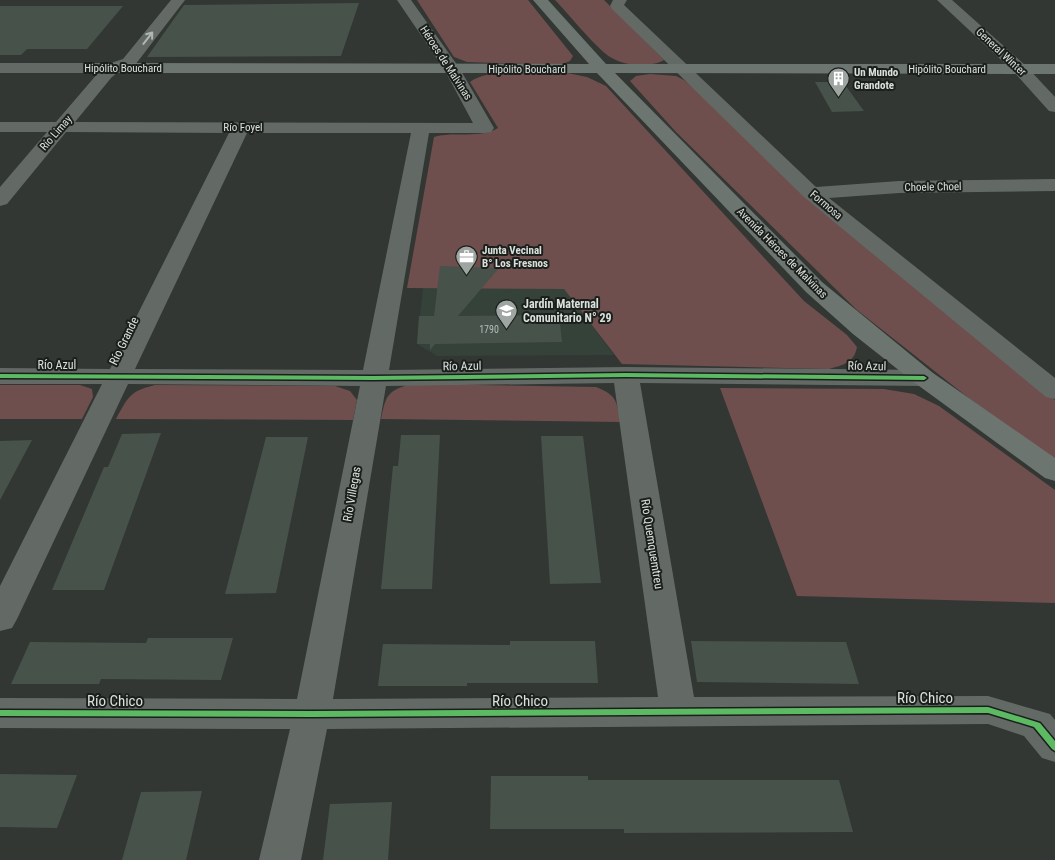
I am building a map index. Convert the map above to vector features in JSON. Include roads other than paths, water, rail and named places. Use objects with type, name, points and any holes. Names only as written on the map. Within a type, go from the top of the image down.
[{"type":"main road","name":"Avenida Héroes de Malvinas","points":[[540,0],[602,69],[814,287],[862,330],[924,378],[1055,472]]},
{"type":"main road","name":"Hipólito Bouchard","points":[[114,61],[452,69],[1055,69]]},
{"type":"street","name":"Río Limay","points":[[0,200],[62,127],[114,61],[129,62],[178,0]]},
{"type":"street","name":"Héroes de Malvinas","points":[[404,0],[452,69],[485,128]]},
{"type":"street","name":"Formosa","points":[[620,0],[617,6],[811,193],[1053,389]]},
{"type":"street","name":"General Winter","points":[[944,0],[1020,69],[1055,107]]},
{"type":"street","name":"Hipólito Bouchard","points":[[0,68],[114,61]]},
{"type":"street","name":"Río Foyel","points":[[0,127],[485,128]]},
{"type":"street","name":"Río Grande","points":[[0,619],[241,127]]},
{"type":"street","name":"Río Villegas","points":[[280,860],[312,714],[421,128]]},
{"type":"street","name":"Choele Choel","points":[[811,193],[899,187],[1055,185]]},
{"type":"street","name":"Río Azul","points":[[0,376],[373,378],[626,375],[924,378]]},
{"type":"street","name":"Río Quemquemtreu","points":[[626,375],[678,712]]},
{"type":"street","name":"Río Chico","points":[[0,713],[312,714],[988,710],[1046,736]]},
{"type":"place","name":"Un Mundo Grandote","points":[[838,97]]},
{"type":"place","name":"Junta Vecinal B° Los Fresnos","points":[[466,275]]},
{"type":"place","name":"Jardín Maternal Comunitario N° 29","points":[[507,330]]}]
